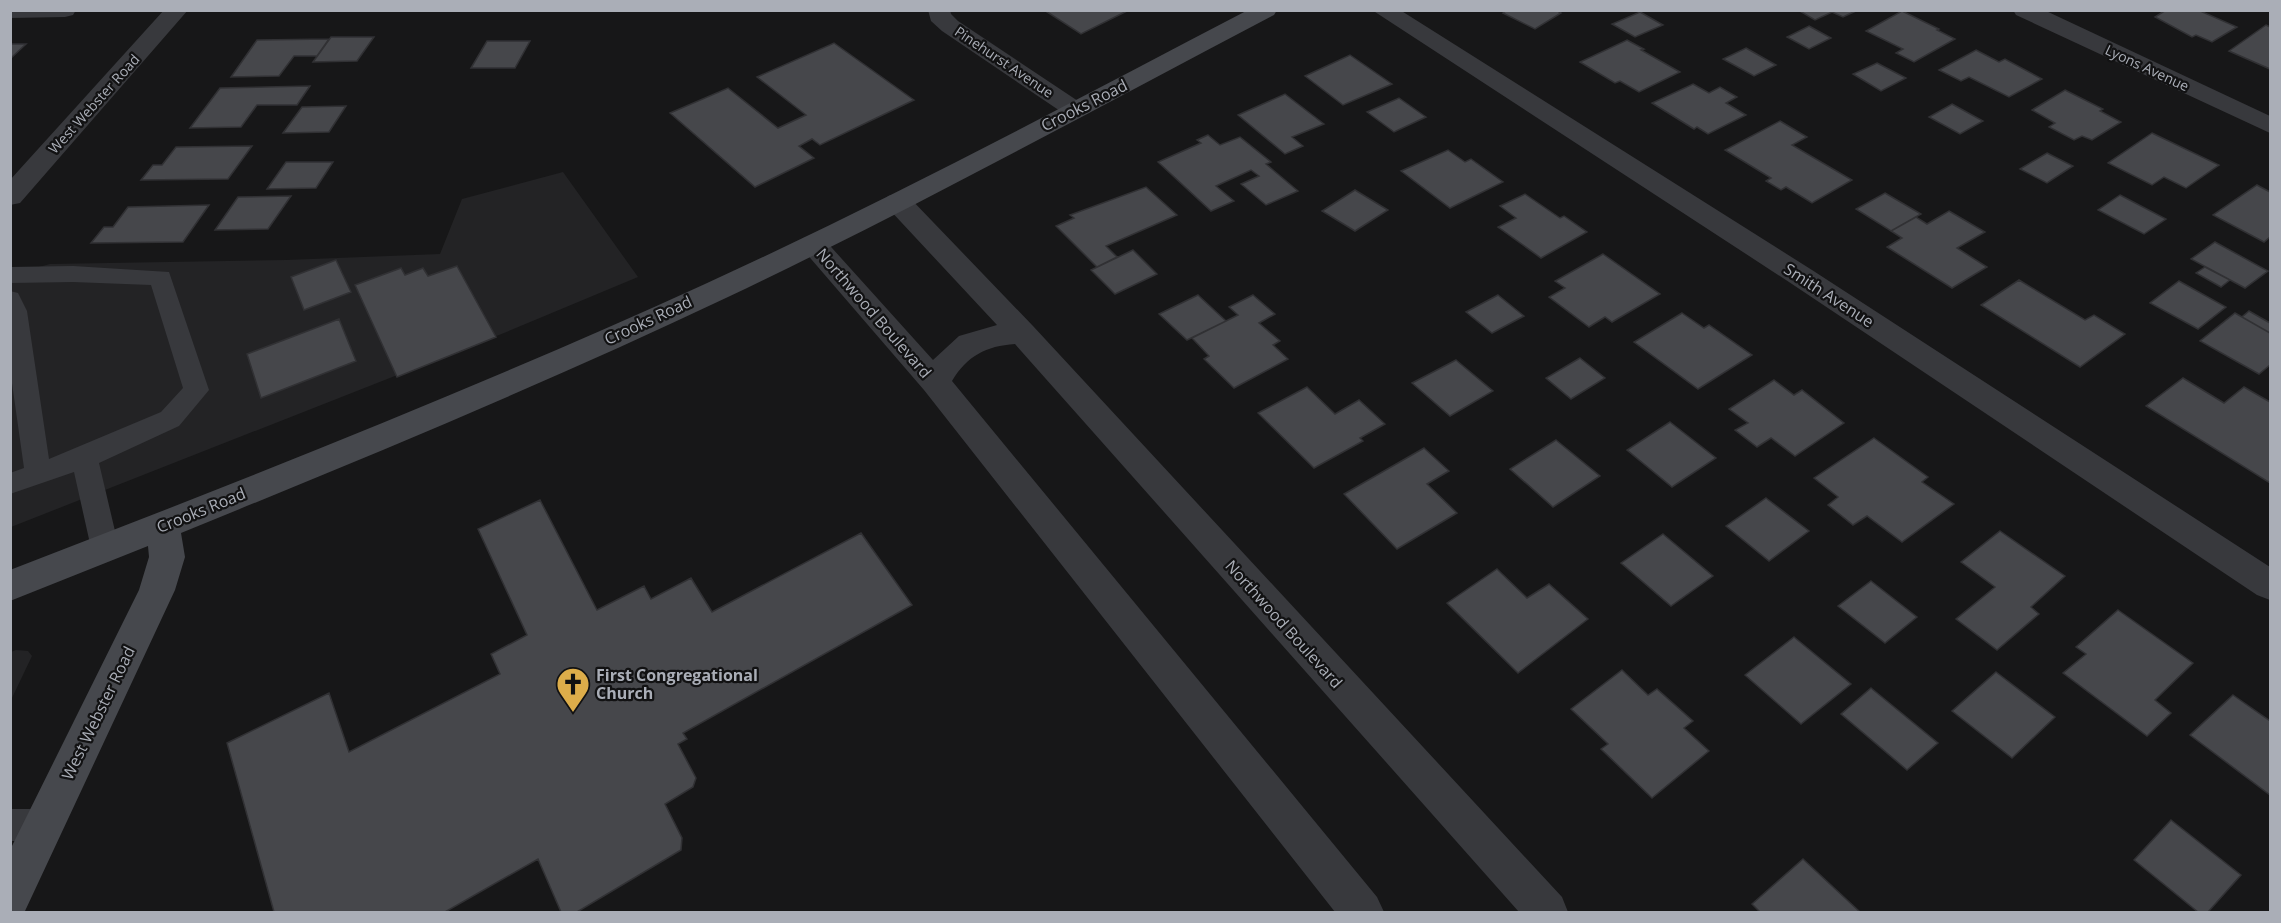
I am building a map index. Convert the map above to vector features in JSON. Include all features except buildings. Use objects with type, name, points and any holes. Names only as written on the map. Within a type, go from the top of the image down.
[{"type":"main road","name":"Crooks Road","points":[[10,586],[164,526],[561,360],[813,244],[898,202],[1266,10]]},
{"type":"main road","name":"West Webster Road","points":[[10,896],[27,825],[158,590],[167,557],[164,526]]},
{"type":"street","points":[[10,11],[65,10]]},
{"type":"street","name":"West Webster Road","points":[[10,197],[177,10]]},
{"type":"street","name":"Pinehurst Avenue","points":[[939,10],[939,16],[950,26],[1075,110]]},
{"type":"street","name":"Smith Avenue","points":[[1383,10],[1802,277],[2271,585]]},
{"type":"street","name":"Lyons Avenue","points":[[2024,10],[2271,125]]},
{"type":"street","name":"Northwood Boulevard","points":[[898,202],[1022,333],[1547,912]]},
{"type":"street","name":"Northwood Boulevard","points":[[813,244],[934,382],[1362,912]]},
{"type":"street","name":"Northwood Boulevard","points":[[934,382],[951,355],[973,341],[992,335],[1022,333]]},
{"type":"lane","points":[[10,275],[72,274],[161,278],[196,390],[170,419],[84,458],[10,484]]},
{"type":"lane","points":[[10,299],[15,311],[38,474]]},
{"type":"lane","points":[[84,458],[105,548]]},
{"type":"shaded area","points":[[563,172],[638,277],[504,333],[11,527],[11,268],[35,268],[50,264],[286,260],[440,254],[462,199]]},
{"type":"shaded area","points":[[28,651],[32,656],[11,700],[11,652]]},
{"type":"place","name":"First Congregational Church","points":[[573,713]]}]
